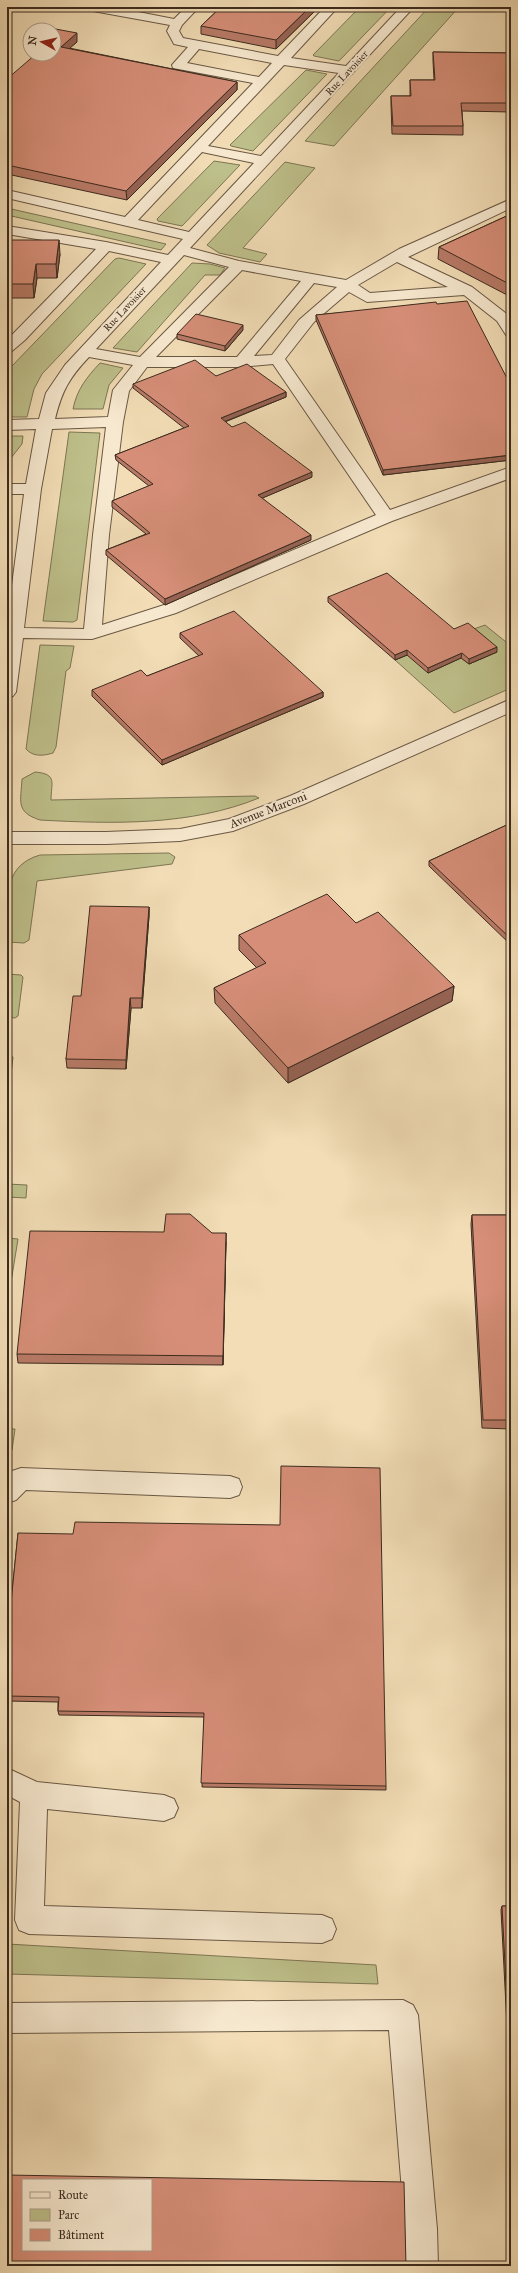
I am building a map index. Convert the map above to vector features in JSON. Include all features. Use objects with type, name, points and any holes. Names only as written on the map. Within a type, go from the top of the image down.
[{"type":"street","points":[[93,7],[177,23]]},
{"type":"street","points":[[193,7],[177,23],[174,31],[178,41],[195,46],[283,61],[349,70]]},
{"type":"street","points":[[128,222],[200,148],[262,81],[283,61],[332,7]]},
{"type":"street","name":"Rue Lavoisier","points":[[7,692],[33,489],[45,425],[54,393],[70,368],[408,7]]},
{"type":"street","points":[[195,46],[178,65],[262,81]]},
{"type":"street","points":[[200,148],[264,161]]},
{"type":"street","points":[[7,194],[192,237]]},
{"type":"street","points":[[85,352],[143,362],[241,362],[277,359],[309,319],[348,285],[397,257],[511,203]]},
{"type":"street","points":[[7,230],[239,265],[348,285],[367,298],[467,290]]},
{"type":"street","points":[[7,348],[106,246]]},
{"type":"street","points":[[397,257],[467,290],[507,318],[511,332]]},
{"type":"street","points":[[92,634],[101,535],[115,422],[121,390],[143,362],[239,265]]},
{"type":"street","points":[[241,362],[310,279]]},
{"type":"street","points":[[277,359],[386,517]]},
{"type":"street","points":[[7,425],[115,422]]},
{"type":"street","points":[[15,633],[92,634],[170,609],[386,517],[511,472]]},
{"type":"street","points":[[7,489],[33,489]]},
{"type":"street","name":"Avenue Marconi","points":[[7,838],[106,838],[180,835],[233,825],[297,800],[511,704]]},
{"type":"street","points":[[7,1492],[21,1479],[230,1487]]},
{"type":"street","points":[[7,1781],[34,1796],[164,1808]]},
{"type":"street","points":[[34,1796],[29,1920],[322,1929]]},
{"type":"street","points":[[7,2018],[403,2015],[421,2229],[422,2266]]},
{"type":"green space","points":[[360,7],[391,7],[339,61],[314,56],[313,55]]},
{"type":"green space","points":[[429,7],[459,7],[334,146],[305,141]]},
{"type":"green space","points":[[306,70],[327,74],[253,151],[230,145]]},
{"type":"green space","points":[[214,161],[240,165],[182,226],[158,221],[157,219]]},
{"type":"green space","points":[[285,162],[315,168],[243,248],[267,254],[260,262],[219,253],[207,245]]},
{"type":"green space","points":[[7,208],[166,244],[161,250],[7,215]]},
{"type":"green space","points":[[119,258],[146,264],[42,374],[34,389],[27,417],[7,417],[7,374],[11,367],[115,259]]},
{"type":"green space","points":[[192,263],[210,264],[225,268],[220,275],[205,275],[137,352],[113,348]]},
{"type":"green space","points":[[100,363],[123,368],[109,385],[103,409],[73,409],[77,395],[83,384]]},
{"type":"green space","points":[[69,432],[100,433],[77,620],[73,622],[43,621]]},
{"type":"green space","points":[[7,436],[23,436],[22,444],[7,463]]},
{"type":"green space","points":[[485,625],[511,646],[511,688],[454,713],[395,660],[407,655],[461,658],[469,664],[497,652],[471,630]]},
{"type":"green space","points":[[40,645],[74,646],[70,668],[66,671],[56,747],[53,753],[46,755],[35,755],[26,749]]},
{"type":"green space","points":[[35,772],[47,775],[52,780],[51,800],[255,796],[259,798],[206,814],[151,821],[95,822],[40,820],[26,813],[21,805],[22,779]]},
{"type":"green space","points":[[169,853],[175,857],[172,864],[37,881],[29,940],[24,943],[7,942],[8,889],[18,868],[27,860],[40,855]]},
{"type":"green space","points":[[7,974],[21,975],[23,977],[18,1016],[15,1018],[7,1017]]},
{"type":"green space","points":[[7,1055],[13,1057],[7,1111]]},
{"type":"green space","points":[[7,1184],[27,1185],[26,1198],[7,1197]]},
{"type":"green space","points":[[7,1238],[18,1239],[7,1307]]},
{"type":"green space","points":[[7,1429],[15,1429],[12,1450],[7,1459]]},
{"type":"green space","points":[[7,1944],[376,1965],[378,1984],[7,1974]]},
{"type":"building","points":[[221,7],[310,7],[276,40],[201,26]]},
{"type":"building","points":[[62,30],[77,33],[62,46]]},
{"type":"building","points":[[62,47],[237,82],[126,191],[7,165],[7,79],[27,62],[62,62]]},
{"type":"building","points":[[433,52],[511,53],[511,103],[461,103],[463,126],[393,126],[391,96],[411,96],[410,80],[435,80]]},
{"type":"building","points":[[511,214],[511,285],[439,247]]},
{"type":"building","points":[[7,240],[59,240],[56,264],[36,264],[33,284],[7,284]]},
{"type":"building","points":[[467,301],[511,386],[511,455],[383,470],[316,315],[436,302],[437,304]]},
{"type":"building","points":[[196,314],[243,325],[225,346],[177,334]]},
{"type":"building","points":[[195,360],[216,376],[247,364],[286,392],[221,418],[232,427],[245,422],[312,472],[258,495],[311,535],[165,599],[106,550],[150,533],[112,501],[153,484],[115,455],[189,426],[133,384]]},
{"type":"building","points":[[387,573],[454,629],[468,623],[497,647],[469,659],[462,653],[428,668],[407,650],[395,655],[328,597]]},
{"type":"building","points":[[234,611],[323,692],[162,760],[92,690],[141,670],[147,676],[203,654],[180,633]]},
{"type":"building","points":[[511,823],[511,939],[429,861]]},
{"type":"building","points":[[327,894],[356,923],[378,912],[454,986],[288,1068],[214,988],[266,963],[239,935]]},
{"type":"building","points":[[90,906],[149,907],[142,998],[130,998],[126,1060],[66,1059],[73,996],[81,996]]},
{"type":"building","points":[[166,1214],[190,1214],[212,1233],[226,1233],[223,1356],[17,1354],[30,1231],[164,1232]]},
{"type":"building","points":[[472,1215],[511,1215],[511,1420],[483,1420]]},
{"type":"building","points":[[281,1466],[380,1468],[386,1786],[201,1783],[204,1713],[58,1711],[59,1697],[7,1696],[7,1642],[18,1533],[73,1534],[75,1522],[280,1525]]},
{"type":"building","points":[[502,1906],[511,1906],[511,2082]]},
{"type":"building","points":[[7,2175],[404,2182],[406,2266],[7,2266]]}]
